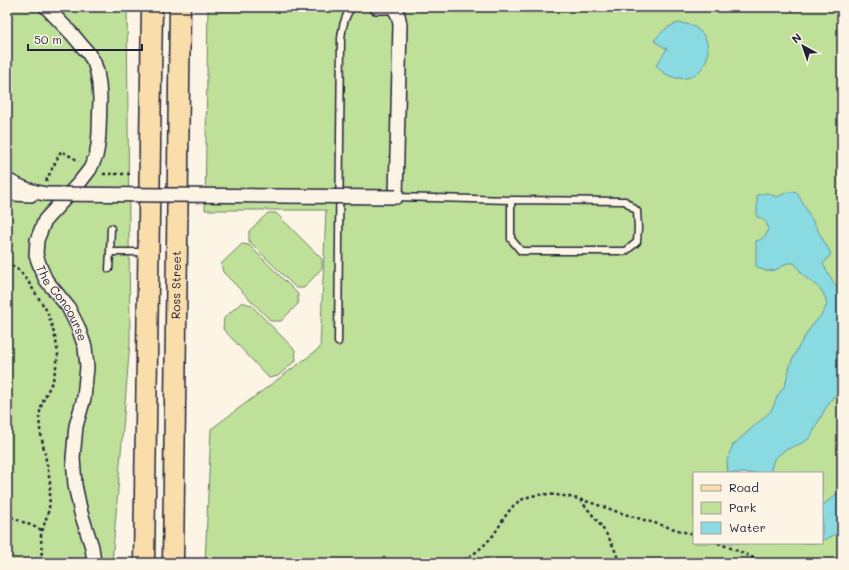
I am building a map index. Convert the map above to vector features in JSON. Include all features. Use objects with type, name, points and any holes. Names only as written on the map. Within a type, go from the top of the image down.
[{"type":"main road","points":[[144,563],[152,7]]},
{"type":"main road","name":"Ross Street","points":[[173,563],[180,7]]},
{"type":"street","name":"The Concourse","points":[[46,7],[88,53],[94,62],[100,84],[99,133],[96,156],[80,182],[45,220],[36,240],[36,255],[46,280],[68,307],[78,327],[85,347],[87,367],[84,398],[76,426],[73,458],[75,485],[81,512],[92,547],[94,563]]},
{"type":"street","points":[[376,7],[387,7]]},
{"type":"street","points":[[7,192],[13,194],[46,187],[396,197],[400,31],[399,20],[393,7]]},
{"type":"street","points":[[7,180],[19,187],[33,192],[46,187]]},
{"type":"lane","points":[[338,342],[341,39],[344,20],[352,7]]},
{"type":"lane","points":[[396,197],[625,201],[637,211],[637,242],[626,251],[521,251],[511,239],[511,200]]},
{"type":"lane","points":[[109,269],[111,228]]},
{"type":"lane","points":[[110,252],[148,252]]},
{"type":"path","points":[[46,187],[61,151],[79,162]]},
{"type":"path","points":[[98,174],[130,174]]},
{"type":"path","points":[[7,262],[20,271],[47,311],[56,341],[58,354],[53,380],[42,403],[39,416],[50,489],[49,509],[41,535],[42,563]]},
{"type":"path","points":[[460,563],[483,547],[494,534],[510,509],[528,496],[555,494],[580,500],[693,535]]},
{"type":"path","points":[[580,500],[600,524],[613,547],[618,563]]},
{"type":"path","points":[[11,517],[42,530]]},
{"type":"path","points":[[720,544],[765,563]]},
{"type":"green space","points":[[7,7],[127,7],[130,342],[112,563],[7,563]]},
{"type":"green space","points":[[208,7],[842,7],[842,563],[205,563],[211,429],[320,348],[326,210],[205,210]]},
{"type":"green space","points":[[268,213],[276,213],[322,259],[322,268],[304,288],[296,288],[249,241],[249,231]]},
{"type":"green space","points":[[242,244],[249,245],[298,294],[298,304],[281,321],[271,321],[223,272],[221,264]]},
{"type":"green space","points":[[242,302],[251,305],[295,350],[296,360],[278,376],[269,378],[223,329],[224,318]]},
{"type":"water","points":[[678,23],[690,25],[696,28],[703,35],[707,43],[708,52],[702,69],[695,75],[687,78],[669,76],[656,65],[667,49],[654,41],[664,30]]},
{"type":"water","points":[[796,191],[831,254],[823,264],[842,297],[842,392],[833,397],[810,438],[785,450],[774,459],[770,472],[728,472],[727,462],[733,445],[770,412],[785,385],[792,360],[797,350],[827,305],[822,291],[804,276],[794,263],[787,263],[776,270],[766,271],[756,266],[756,241],[765,236],[768,229],[765,222],[757,217],[757,195],[767,193],[777,197],[788,192]]},
{"type":"water","points":[[842,484],[842,529],[823,540],[823,504],[831,499]]}]
